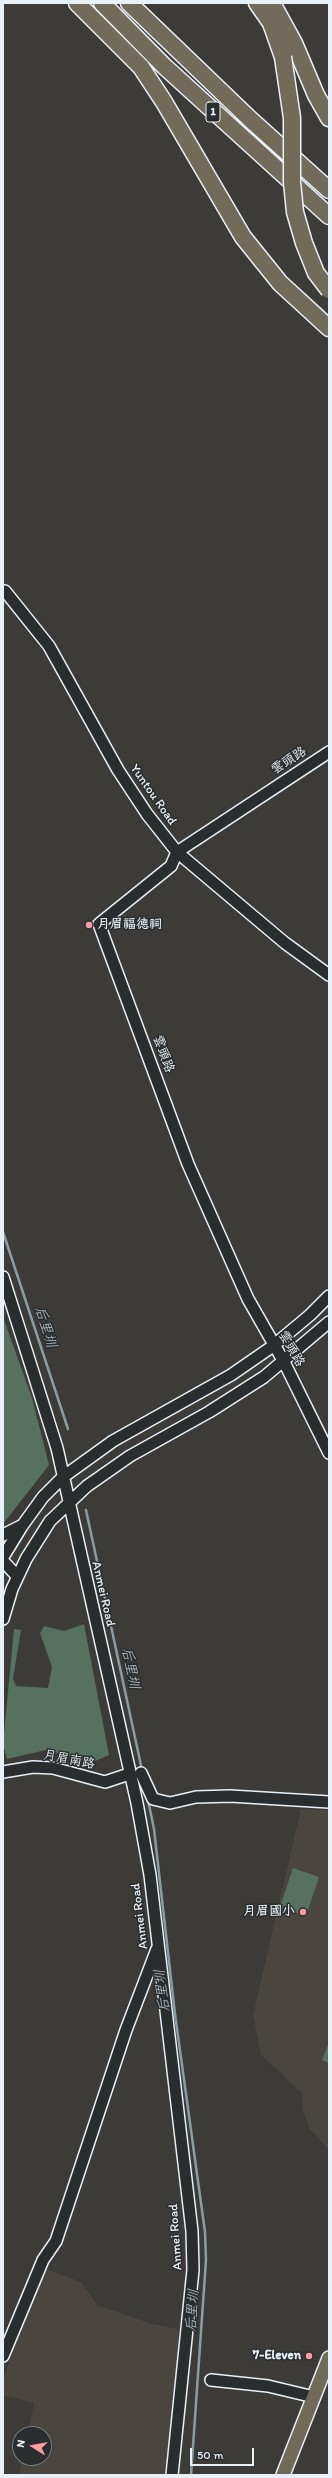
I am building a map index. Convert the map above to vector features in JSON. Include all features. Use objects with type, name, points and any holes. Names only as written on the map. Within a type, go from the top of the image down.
[{"type":"highway","points":[[77,3],[140,67],[164,102],[243,237],[280,283],[329,328]]},
{"type":"highway","name":"1","points":[[102,3],[164,66],[329,216]]},
{"type":"highway","name":"1","points":[[129,3],[251,120],[329,190]]},
{"type":"highway","points":[[257,3],[271,23],[283,57],[292,118],[292,182],[295,212],[304,243],[316,273],[329,290]]},
{"type":"highway","points":[[272,3],[294,43],[316,95],[329,118]]},
{"type":"main road","points":[[283,2475],[329,2358]]},
{"type":"street","name":"Yuntou Road","points":[[3,591],[6,591],[49,646],[118,770],[148,814],[177,852],[285,944],[329,975]]},
{"type":"street","name":"雲頭路","points":[[329,752],[177,852],[171,866],[99,924],[188,1164],[248,1299],[273,1346],[284,1362],[329,1454]]},
{"type":"street","points":[[3,1277],[57,1448],[63,1477]]},
{"type":"street","points":[[3,1557],[22,1526],[43,1497],[63,1477],[113,1441],[231,1375],[273,1346],[310,1315],[329,1296]]},
{"type":"street","points":[[3,1619],[17,1576],[50,1521],[69,1502],[87,1486],[130,1456],[209,1412],[284,1362],[329,1322]]},
{"type":"street","name":"Anmei Road","points":[[63,1477],[129,1774],[137,1803],[150,1875],[192,2230],[193,2270],[172,2475]]},
{"type":"street","points":[[3,1535],[22,1526]]},
{"type":"street","points":[[3,1561],[17,1576]]},
{"type":"street","points":[[3,1572],[17,1576]]},
{"type":"street","name":"月眉南路","points":[[3,1772],[33,1767],[53,1768],[105,1782],[129,1774]]},
{"type":"street","points":[[141,1773],[153,1799],[170,1803],[196,1797],[230,1796],[329,1802]]},
{"type":"street","points":[[3,2356],[43,2260],[56,2241],[126,2030],[158,1947]]},
{"type":"street","points":[[211,2380],[268,2386],[314,2398]]},
{"type":"shaded area","name":"月眉國小","points":[[301,1809],[329,1810],[329,2150],[309,2128],[303,2110],[302,2093],[261,2055],[253,2015]]},
{"type":"shaded area","points":[[43,2268],[81,2282],[97,2305],[152,2324],[178,2329],[179,2366],[170,2455],[164,2475],[19,2475],[21,2466],[52,2466],[52,2426],[30,2426],[34,2403],[3,2395],[3,2380]]},
{"type":"green space","points":[[3,1317],[32,1398],[49,1465],[3,1524]]},
{"type":"green space","points":[[84,1624],[109,1755],[93,1762],[46,1750],[7,1759],[3,1744],[14,1629],[21,1630],[13,1679],[16,1686],[48,1688],[52,1667],[40,1633],[44,1626],[64,1631]]},
{"type":"green space","points":[[293,1868],[319,1877],[306,1916],[280,1907]]},
{"type":"green space","points":[[329,2042],[329,2063],[322,2060]]},
{"type":"waterway","name":"后里圳","points":[[3,1232],[68,1429]]},
{"type":"waterway","name":"后里圳","points":[[86,1510],[142,1770]]},
{"type":"waterway","name":"后里圳","points":[[148,1800],[154,1829],[175,2014],[205,2232],[206,2260],[191,2475]]},
{"type":"place","name":"月眉福德祠","points":[[89,925]]},
{"type":"place","name":"月眉國小","points":[[303,1912]]},
{"type":"place","name":"7-Eleven","points":[[309,2356]]}]
